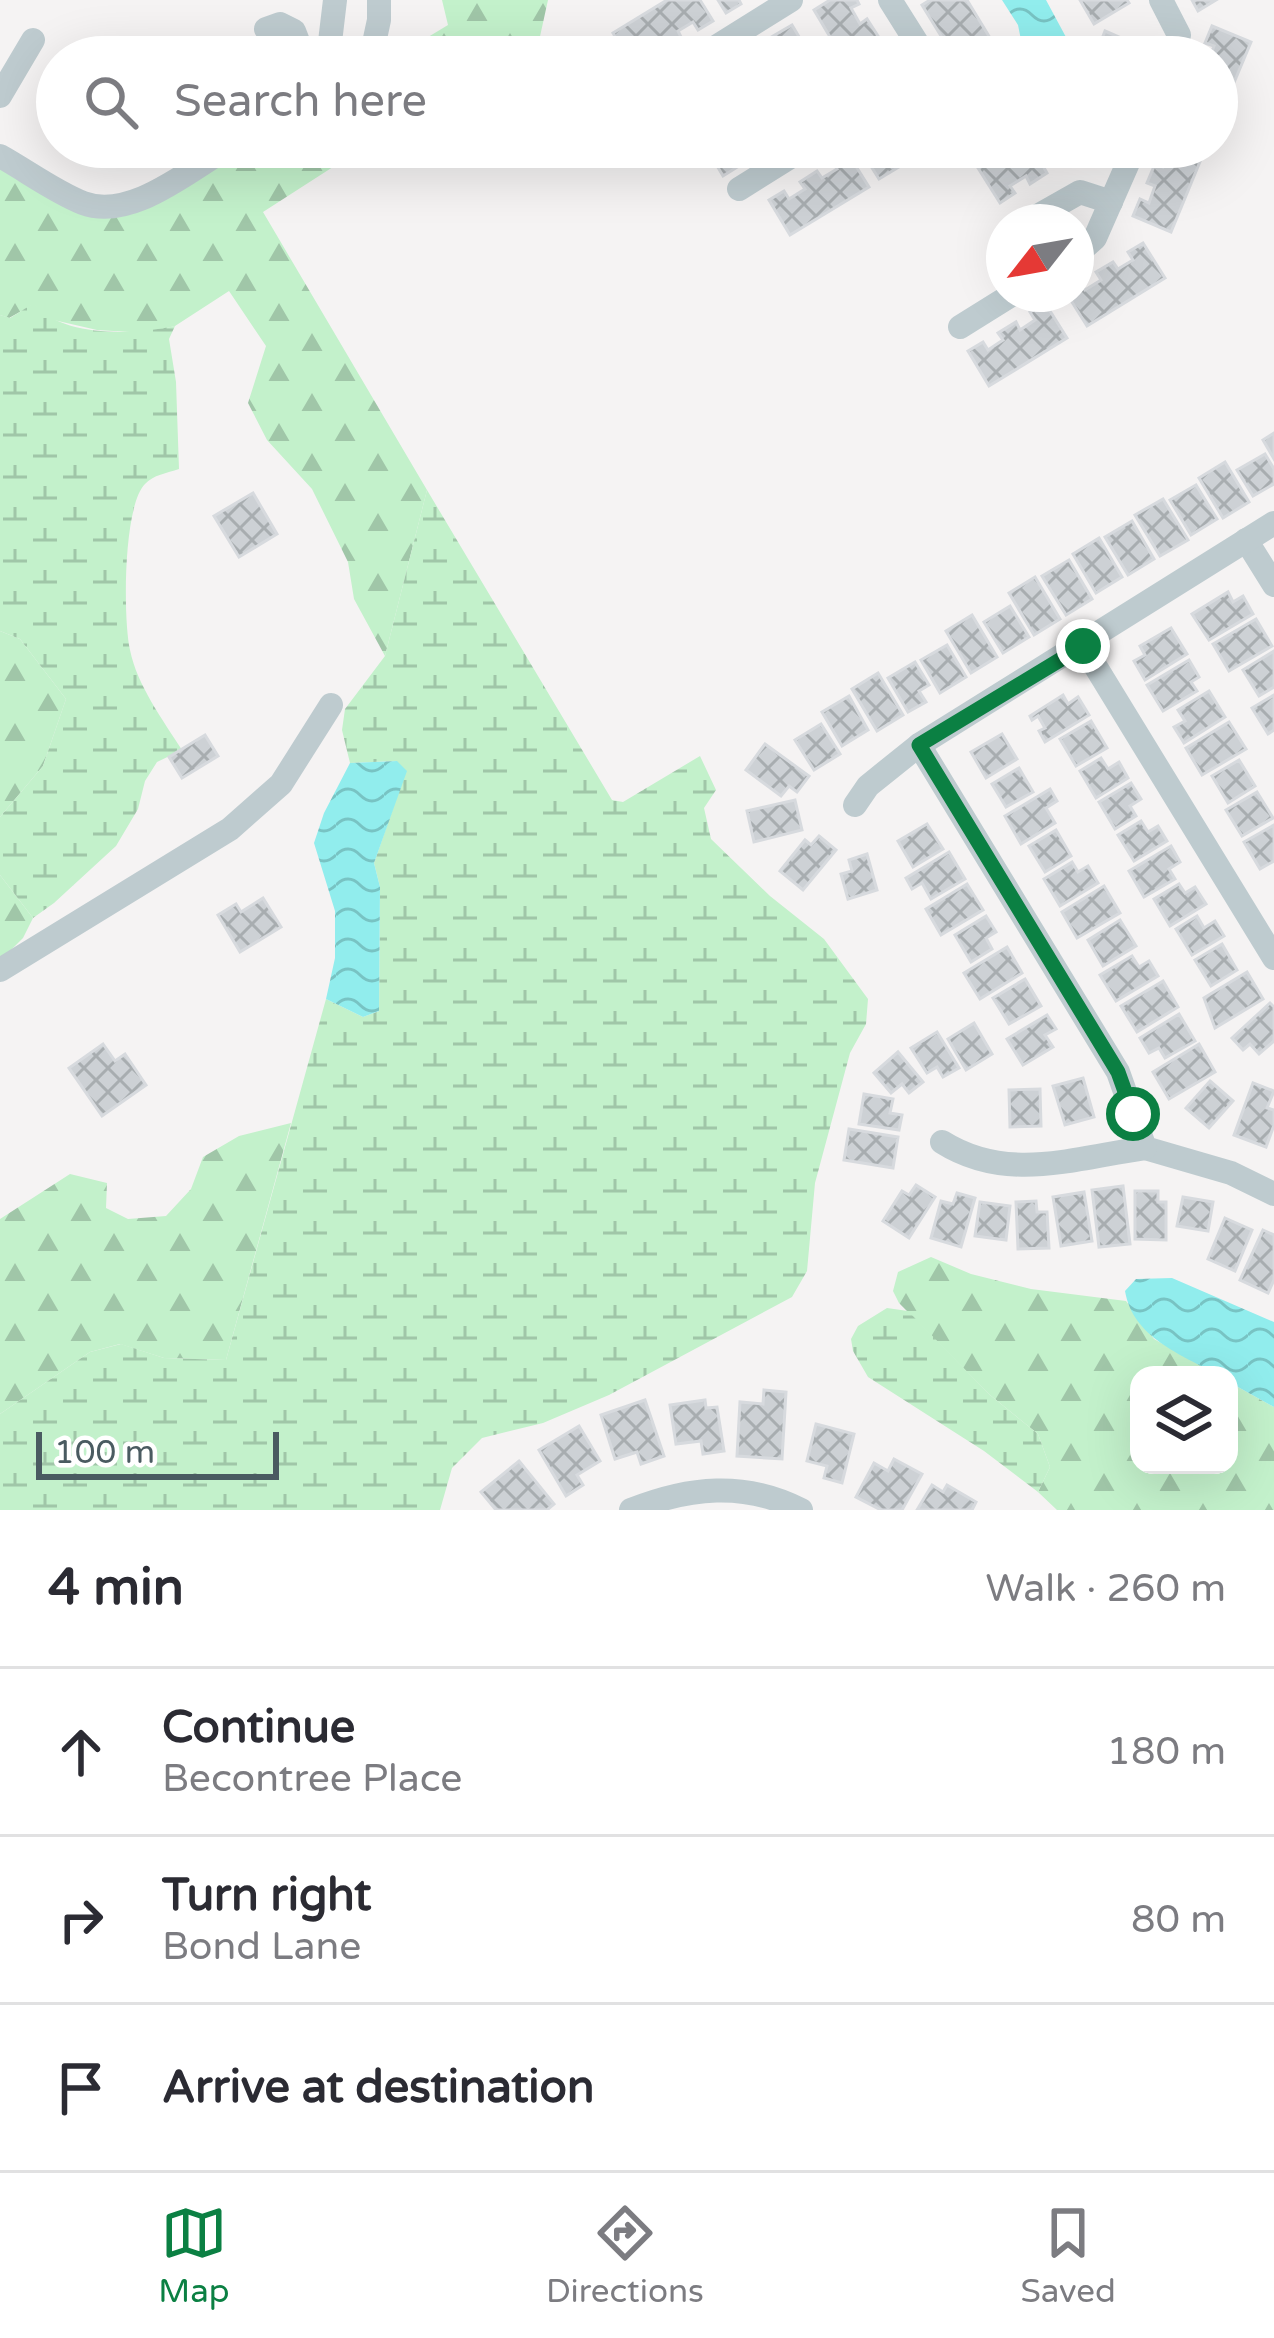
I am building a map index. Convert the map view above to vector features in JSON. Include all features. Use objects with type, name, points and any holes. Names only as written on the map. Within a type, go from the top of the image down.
[{"type":"street","points":[[331,36],[335,0]]},
{"type":"street","points":[[376,36],[380,0]]},
{"type":"street","points":[[739,36],[791,0]]},
{"type":"street","points":[[890,0],[912,36]]},
{"type":"street","points":[[1161,0],[1179,36]]},
{"type":"street","points":[[266,29],[280,24],[296,36]]},
{"type":"street","points":[[0,95],[33,40]]},
{"type":"street","points":[[0,156],[83,203],[108,208],[136,201],[193,168]]},
{"type":"street","points":[[739,189],[768,168]]},
{"type":"street","points":[[1094,239],[1126,168]]},
{"type":"street","points":[[1059,204],[1080,192],[1111,202]]},
{"type":"street","points":[[960,327],[986,311]]},
{"type":"street","points":[[855,805],[868,786],[919,745],[1274,523]]},
{"type":"street","points":[[1246,540],[1274,585]]},
{"type":"street","points":[[1083,646],[1274,958]]},
{"type":"street","points":[[0,970],[230,830],[280,784],[331,705]]},
{"type":"street","points":[[919,745],[1118,1072],[1145,1148]]},
{"type":"street","points":[[942,1142],[965,1157],[1012,1168],[1145,1148],[1231,1173],[1274,1194]]},
{"type":"street","points":[[631,1510],[664,1497],[715,1488],[771,1495],[801,1510]]},
{"type":"green space","points":[[442,0],[548,0],[540,36],[430,36],[448,25]]},
{"type":"green space","points":[[0,167],[78,210],[197,168],[331,168],[263,212],[427,490],[385,656],[354,599],[348,562],[312,489],[267,440],[248,403],[266,346],[229,291],[175,326],[146,333],[97,330],[45,318],[34,304],[9,318],[0,315]]},
{"type":"green space","points":[[34,303],[62,323],[80,328],[120,332],[175,326],[169,339],[176,382],[179,469],[152,478],[138,496],[129,538],[126,590],[133,663],[182,750],[157,762],[116,846],[33,918],[0,875],[0,817],[43,766],[66,699],[20,639],[0,631],[0,315],[10,318]]},
{"type":"green space","points":[[427,490],[612,800],[623,802],[700,756],[716,790],[704,808],[711,839],[824,939],[868,999],[866,1024],[850,1053],[815,1183],[807,1271],[792,1297],[609,1395],[543,1423],[482,1438],[452,1468],[440,1510],[0,1510],[0,1414],[90,1352],[121,1344],[164,1358],[226,1360],[326,999],[363,1017],[379,1011],[380,887],[374,863],[406,771],[396,761],[350,763],[342,730],[345,709],[385,656]]},
{"type":"green space","points":[[0,631],[20,639],[66,699],[43,766],[0,817]]},
{"type":"green space","points":[[0,875],[33,918],[23,938],[0,961]]},
{"type":"green space","points":[[291,1123],[226,1360],[164,1358],[120,1344],[90,1352],[0,1414],[0,1219],[70,1174],[107,1183],[106,1208],[128,1219],[166,1216],[191,1189],[203,1157],[239,1136]]},
{"type":"green space","points":[[931,1257],[971,1274],[1031,1289],[1126,1301],[1154,1339],[1202,1366],[1130,1366],[1130,1474],[1238,1474],[1238,1387],[1274,1407],[1274,1510],[1057,1510],[1038,1492],[1050,1467],[1038,1434],[990,1395],[899,1303],[893,1291],[898,1272]]},
{"type":"green space","points":[[887,1308],[908,1311],[990,1395],[1038,1434],[1050,1467],[1038,1492],[984,1451],[868,1377],[851,1339],[858,1326]]},
{"type":"water","points":[[1002,0],[1046,0],[1065,36],[1020,36]]},
{"type":"water","points":[[397,761],[407,771],[374,863],[380,887],[379,1011],[363,1017],[326,999],[335,958],[335,911],[314,843],[350,763]]},
{"type":"water","points":[[1172,1278],[1274,1322],[1274,1407],[1238,1387],[1238,1366],[1201,1366],[1148,1333],[1125,1291],[1136,1279]]},
{"type":"building","points":[[667,0],[700,0],[713,21],[698,30],[693,22],[678,31],[680,36],[613,33]]},
{"type":"building","points":[[718,0],[739,0],[741,4],[726,13]]},
{"type":"building","points":[[830,0],[857,0],[859,4],[851,8],[860,24],[867,19],[878,36],[829,36],[814,10]]},
{"type":"building","points":[[930,0],[967,0],[989,36],[941,36],[922,5]]},
{"type":"building","points":[[1080,0],[1127,0],[1129,3],[1094,24]]},
{"type":"building","points":[[1192,0],[1216,0],[1198,11]]},
{"type":"building","points":[[792,25],[799,36],[773,36]]},
{"type":"building","points":[[1212,26],[1236,36],[1208,36]]},
{"type":"building","points":[[1238,37],[1251,42],[1238,73]]},
{"type":"building","points":[[857,168],[869,187],[790,235],[769,200],[784,191],[789,199],[805,189],[800,182],[817,171],[822,178],[837,169]]},
{"type":"building","points":[[872,168],[897,168],[879,179]]},
{"type":"building","points":[[978,168],[1044,168],[1047,173],[1030,184],[1026,176],[1010,186],[1015,193],[1000,203]]},
{"type":"building","points":[[1153,168],[1197,168],[1171,232],[1133,216],[1140,199],[1149,203],[1155,186],[1147,183]]},
{"type":"building","points":[[1143,243],[1165,278],[1087,326],[1078,312],[1094,312],[1094,284],[1101,280],[1096,272],[1113,262],[1118,269],[1133,260],[1128,252]]},
{"type":"building","points":[[1030,312],[1051,312],[1067,338],[989,386],[968,351],[983,342],[988,350],[1003,340],[998,333],[1016,322],[1020,330],[1035,320]]},
{"type":"building","points":[[1274,433],[1274,459],[1263,440]]},
{"type":"building","points":[[1265,454],[1274,469],[1274,484],[1253,496],[1237,470]]},
{"type":"building","points":[[1225,462],[1249,502],[1223,518],[1199,478]]},
{"type":"building","points":[[1196,485],[1217,519],[1191,535],[1170,500]]},
{"type":"building","points":[[253,493],[277,534],[239,557],[214,516]]},
{"type":"building","points":[[1163,499],[1188,540],[1160,556],[1135,515]]},
{"type":"building","points":[[1132,521],[1154,559],[1128,575],[1105,537]]},
{"type":"building","points":[[1099,538],[1122,577],[1096,593],[1073,554]]},
{"type":"building","points":[[1069,560],[1092,599],[1066,615],[1042,576]]},
{"type":"building","points":[[1035,577],[1060,619],[1034,635],[1009,593]]},
{"type":"building","points":[[1228,592],[1233,602],[1243,596],[1253,614],[1209,640],[1192,614]]},
{"type":"building","points":[[1010,606],[1029,637],[1003,653],[984,622]]},
{"type":"building","points":[[972,615],[997,657],[971,673],[946,631]]},
{"type":"building","points":[[1256,619],[1272,646],[1229,671],[1213,644]]},
{"type":"building","points":[[1171,628],[1187,654],[1145,680],[1134,661],[1145,655],[1140,646]]},
{"type":"building","points":[[947,645],[966,677],[940,693],[921,660]]},
{"type":"building","points":[[1274,651],[1274,687],[1259,696],[1243,670]]},
{"type":"building","points":[[1189,660],[1199,677],[1191,682],[1197,691],[1163,711],[1147,685]]},
{"type":"building","points":[[915,662],[929,685],[919,691],[926,702],[908,712],[888,678]]},
{"type":"building","points":[[878,673],[903,715],[877,731],[852,689]]},
{"type":"building","points":[[1209,691],[1225,717],[1184,743],[1174,727],[1185,721],[1178,710]]},
{"type":"building","points":[[1063,695],[1068,704],[1078,697],[1089,715],[1045,742],[1039,731],[1045,728],[1038,716],[1032,720],[1030,716]]},
{"type":"building","points":[[1274,695],[1274,730],[1268,734],[1252,708]]},
{"type":"building","points":[[849,696],[868,730],[842,746],[822,712]]},
{"type":"building","points":[[1091,721],[1107,748],[1076,766],[1060,739]]},
{"type":"building","points":[[1229,722],[1246,749],[1202,775],[1186,748]]},
{"type":"building","points":[[821,724],[840,754],[814,770],[795,740]]},
{"type":"building","points":[[1002,734],[1017,759],[986,778],[971,752]]},
{"type":"building","points":[[205,735],[218,756],[182,778],[169,757]]},
{"type":"building","points":[[765,744],[809,776],[797,792],[789,786],[781,796],[746,770]]},
{"type":"building","points":[[1101,758],[1108,769],[1119,762],[1128,778],[1096,798],[1080,771]]},
{"type":"building","points":[[1239,760],[1255,786],[1228,803],[1212,776]]},
{"type":"building","points":[[1019,768],[1033,792],[1006,807],[992,784]]},
{"type":"building","points":[[1131,783],[1141,799],[1130,806],[1136,816],[1115,829],[1099,802]]},
{"type":"building","points":[[1050,789],[1057,801],[1046,808],[1055,823],[1021,844],[1005,816]]},
{"type":"building","points":[[1257,792],[1273,818],[1242,836],[1226,810]]},
{"type":"building","points":[[795,800],[802,830],[754,842],[747,811]]},
{"type":"building","points":[[1141,821],[1148,832],[1158,826],[1167,841],[1134,861],[1118,835]]},
{"type":"building","points":[[927,824],[943,849],[913,867],[898,841]]},
{"type":"building","points":[[1274,825],[1274,861],[1260,869],[1244,842]]},
{"type":"building","points":[[1056,830],[1071,856],[1045,872],[1029,846]]},
{"type":"building","points":[[819,836],[836,850],[803,890],[780,871],[805,840],[811,845]]},
{"type":"building","points":[[1171,846],[1180,862],[1169,869],[1175,879],[1144,897],[1129,871]]},
{"type":"building","points":[[949,852],[965,879],[931,899],[922,883],[912,889],[906,878]]},
{"type":"building","points":[[867,854],[877,890],[848,899],[841,874],[852,871],[849,860]]},
{"type":"building","points":[[1072,862],[1078,872],[1088,866],[1098,883],[1060,906],[1044,879]]},
{"type":"building","points":[[967,884],[983,910],[941,935],[926,909]]},
{"type":"building","points":[[1179,884],[1185,893],[1195,887],[1206,904],[1170,926],[1154,899]]},
{"type":"building","points":[[1104,886],[1120,913],[1077,938],[1062,912]]},
{"type":"building","points":[[263,898],[281,927],[240,952],[218,915],[236,904],[241,912]]},
{"type":"building","points":[[986,916],[996,932],[986,938],[992,949],[971,962],[955,935]]},
{"type":"building","points":[[1197,916],[1204,928],[1215,921],[1224,936],[1192,955],[1176,929]]},
{"type":"building","points":[[1120,920],[1136,946],[1103,966],[1088,940]]},
{"type":"building","points":[[1222,944],[1237,970],[1211,986],[1195,960]]},
{"type":"building","points":[[1007,947],[1022,973],[980,999],[964,973]]},
{"type":"building","points":[[1132,956],[1139,967],[1149,961],[1158,976],[1116,1001],[1100,975]]},
{"type":"building","points":[[1247,972],[1263,999],[1215,1028],[1204,998]]},
{"type":"building","points":[[1025,979],[1041,1006],[1009,1024],[993,998]]},
{"type":"building","points":[[1163,981],[1178,1007],[1137,1032],[1121,1006]]},
{"type":"building","points":[[1270,1003],[1274,1041],[1259,1054],[1250,1044],[1243,1050],[1232,1038]]},
{"type":"building","points":[[1179,1014],[1195,1041],[1165,1058],[1159,1048],[1149,1053],[1140,1038]]},
{"type":"building","points":[[1047,1015],[1056,1029],[1045,1035],[1053,1047],[1023,1065],[1007,1039]]},
{"type":"building","points":[[974,1023],[992,1054],[966,1070],[948,1039]]},
{"type":"building","points":[[937,1032],[959,1068],[943,1077],[937,1067],[927,1073],[911,1048]]},
{"type":"building","points":[[103,1044],[115,1061],[125,1054],[146,1085],[102,1116],[69,1068]]},
{"type":"building","points":[[1199,1044],[1215,1072],[1169,1099],[1153,1072]]},
{"type":"building","points":[[898,1052],[923,1082],[909,1093],[902,1084],[891,1093],[874,1073]]},
{"type":"building","points":[[1083,1078],[1094,1117],[1065,1125],[1053,1086]]},
{"type":"building","points":[[1210,1081],[1233,1101],[1209,1128],[1186,1108]]},
{"type":"building","points":[[1253,1083],[1274,1091],[1267,1108],[1274,1110],[1274,1125],[1266,1147],[1234,1135]]},
{"type":"building","points":[[1040,1089],[1041,1126],[1010,1127],[1009,1090]]},
{"type":"building","points":[[864,1094],[893,1099],[890,1113],[902,1115],[899,1130],[859,1124]]},
{"type":"building","points":[[849,1129],[898,1137],[893,1168],[844,1160]]},
{"type":"building","points":[[916,1185],[935,1197],[909,1238],[883,1221],[902,1191],[909,1195]]},
{"type":"building","points":[[1123,1186],[1130,1244],[1099,1247],[1092,1190]]},
{"type":"building","points":[[1135,1191],[1158,1191],[1158,1202],[1166,1202],[1166,1240],[1135,1239]]},
{"type":"building","points":[[1084,1192],[1092,1241],[1061,1246],[1053,1197]]},
{"type":"building","points":[[957,1193],[975,1198],[961,1247],[931,1238],[941,1201],[953,1204]]},
{"type":"building","points":[[1183,1197],[1213,1202],[1208,1231],[1177,1226]]},
{"type":"building","points":[[1036,1201],[1037,1212],[1047,1212],[1049,1248],[1018,1249],[1016,1202]]},
{"type":"building","points":[[980,1202],[1010,1206],[1006,1240],[975,1236]]},
{"type":"building","points":[[1225,1218],[1252,1230],[1235,1271],[1208,1259]]},
{"type":"building","points":[[1263,1230],[1274,1235],[1274,1280],[1268,1293],[1240,1280]]},
{"type":"building","points":[[764,1390],[786,1392],[782,1459],[737,1456],[740,1402],[763,1404]]},
{"type":"building","points":[[645,1400],[664,1456],[641,1464],[637,1452],[615,1459],[601,1415]]},
{"type":"building","points":[[705,1400],[706,1408],[717,1407],[724,1451],[703,1454],[701,1441],[676,1444],[670,1405]]},
{"type":"building","points":[[816,1424],[854,1434],[842,1483],[824,1478],[827,1466],[807,1461]]},
{"type":"building","points":[[579,1426],[600,1461],[577,1475],[583,1485],[566,1496],[539,1450]]},
{"type":"building","points":[[894,1459],[922,1474],[902,1510],[881,1510],[856,1497],[874,1463],[888,1471]]},
{"type":"building","points":[[519,1461],[554,1504],[547,1510],[496,1510],[481,1492]]},
{"type":"building","points":[[932,1485],[943,1492],[947,1485],[976,1502],[972,1510],[917,1510]]},
{"type":"route","points":[[1083,646],[919,745],[1118,1072],[1133,1114]]}]
